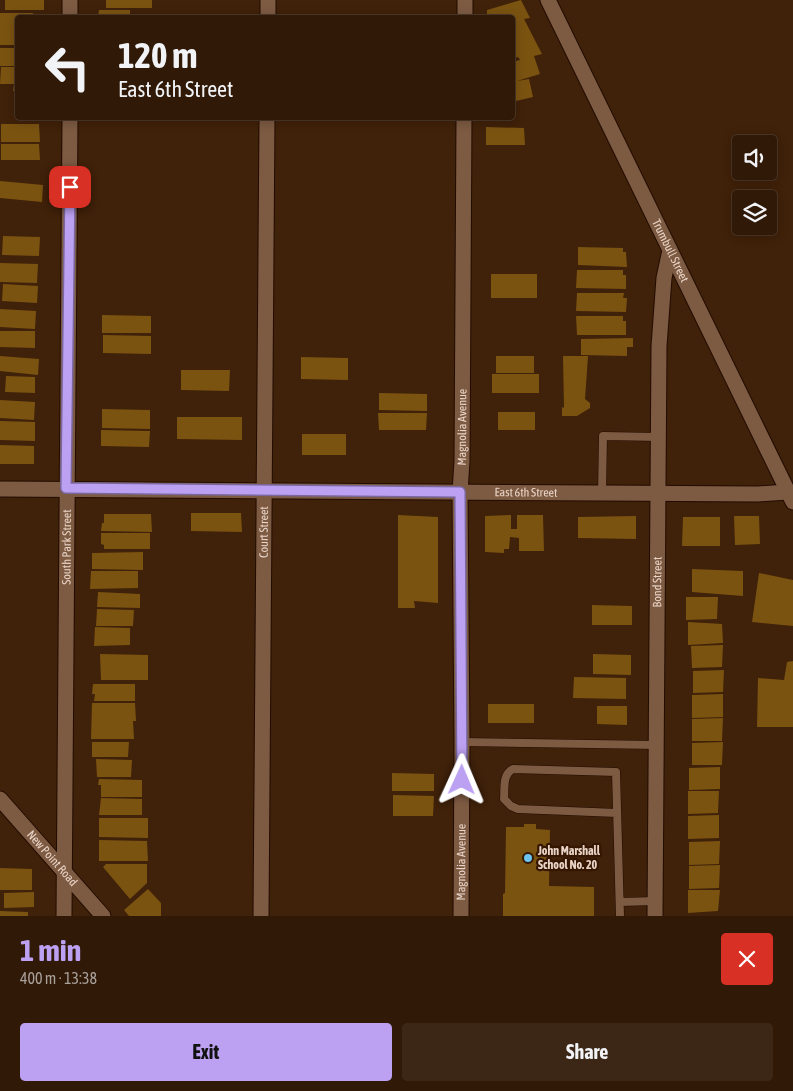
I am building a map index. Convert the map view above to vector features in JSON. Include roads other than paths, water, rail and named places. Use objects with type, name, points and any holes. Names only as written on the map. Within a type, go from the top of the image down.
[{"type":"street","points":[[70,0],[70,15]]},
{"type":"street","points":[[268,0],[268,15]]},
{"type":"street","points":[[465,0],[465,15]]},
{"type":"street","name":"Trumbull Street","points":[[548,0],[791,497]]},
{"type":"street","name":"South Park Street","points":[[64,916],[70,120]]},
{"type":"street","name":"Court Street","points":[[261,916],[267,120]]},
{"type":"street","name":"Magnolia Avenue","points":[[461,916],[460,492],[462,461],[464,120]]},
{"type":"street","name":"Bond Street","points":[[655,916],[659,346],[664,278],[670,250]]},
{"type":"street","name":"East 6th Street","points":[[0,489],[758,494],[791,497]]},
{"type":"street","name":"New Point Road","points":[[0,799],[103,916]]},
{"type":"lane","points":[[602,493],[603,436],[659,437]]},
{"type":"lane","points":[[462,742],[657,745]]},
{"type":"lane","points":[[617,813],[518,809],[510,806],[504,799],[505,776],[513,769],[616,772],[620,916]]},
{"type":"lane","points":[[620,902],[655,901]]},
{"type":"place","name":"John Marshall School No. 20","points":[[528,858]]}]
